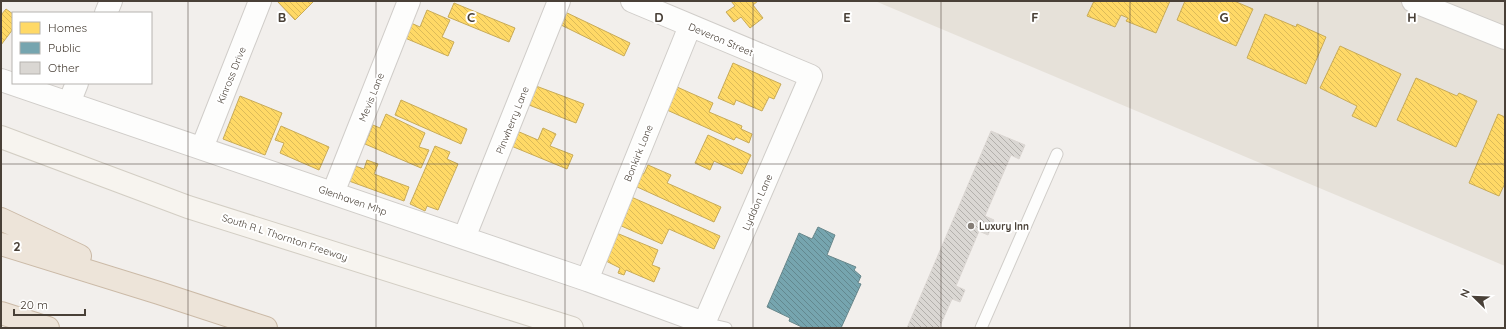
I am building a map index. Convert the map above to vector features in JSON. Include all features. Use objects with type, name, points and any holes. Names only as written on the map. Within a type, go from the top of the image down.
[{"type":"highway","points":[[1,220],[159,293]]},
{"type":"highway","points":[[1,244],[266,328]]},
{"type":"highway","points":[[1,313],[48,328]]},
{"type":"main road","name":"South R L Thornton Freeway","points":[[1,137],[188,207],[572,328]]},
{"type":"street","points":[[106,12],[111,1]]},
{"type":"street","name":"Kinross Drive","points":[[202,148],[260,1]]},
{"type":"street","name":"Mevis Lane","points":[[333,193],[409,1]]},
{"type":"street","name":"Pinwherry Lane","points":[[464,238],[559,1]]},
{"type":"street","name":"Deveron Street","points":[[632,1],[811,76]]},
{"type":"street","points":[[1413,1],[1505,38]]},
{"type":"street","name":"Bonkirk Lane","points":[[587,280],[690,26]]},
{"type":"street","name":"Lyddon Lane","points":[[703,325],[811,76]]},
{"type":"street","name":"Glenhaven Mhp","points":[[1,80],[12,84]]},
{"type":"street","name":"Glenhaven Mhp","points":[[13,84],[587,280],[703,325]]},
{"type":"street","points":[[69,103],[77,84]]},
{"type":"lane","points":[[981,328],[1057,154]]},
{"type":"lane","points":[[703,325],[726,328]]},
{"type":"shaded area","points":[[875,1],[1505,1],[1505,266]]},
{"type":"building: Homes","points":[[277,1],[314,1],[295,20]]},
{"type":"building: Homes","points":[[731,1],[758,1],[753,5],[763,18],[750,28],[741,17],[734,22],[726,12],[735,6]]},
{"type":"building: Homes","points":[[1094,1],[1170,1],[1156,33],[1126,21],[1128,18],[1121,15],[1115,27],[1087,16]]},
{"type":"building: Homes","points":[[1185,1],[1234,1],[1253,9],[1236,46],[1177,20]]},
{"type":"building: Homes","points":[[454,3],[515,28],[509,42],[448,17]]},
{"type":"building: Homes","points":[[6,9],[12,13],[12,30],[1,45],[1,15]]},
{"type":"building: Homes","points":[[427,10],[450,20],[442,37],[454,42],[448,56],[405,38],[411,23],[420,27]]},
{"type":"building: Homes","points":[[563,11],[630,43],[624,56],[557,23]]},
{"type":"building: Homes","points":[[1265,14],[1296,27],[1297,24],[1326,37],[1306,84],[1247,58]]},
{"type":"building: Homes","points":[[1340,46],[1401,74],[1376,127],[1352,116],[1357,106],[1320,88]]},
{"type":"building: Homes","points":[[733,63],[781,84],[774,99],[769,97],[762,111],[736,100],[734,105],[718,98]]},
{"type":"building: Homes","points":[[1416,78],[1457,96],[1459,93],[1477,101],[1456,147],[1397,120]]},
{"type":"building: Homes","points":[[536,86],[584,104],[576,123],[529,105]]},
{"type":"building: Homes","points":[[677,87],[713,103],[709,112],[742,126],[741,129],[752,134],[749,143],[736,137],[734,140],[667,110]]},
{"type":"building: Homes","points":[[240,96],[282,113],[265,155],[223,139]]},
{"type":"building: Homes","points":[[401,100],[467,129],[461,144],[395,115]]},
{"type":"building: Homes","points":[[386,114],[425,133],[419,147],[429,150],[421,168],[365,144],[373,125],[380,128]]},
{"type":"building: Homes","points":[[1498,114],[1505,117],[1505,183],[1499,196],[1469,183]]},
{"type":"building: Homes","points":[[281,126],[329,147],[319,170],[280,153],[284,143],[275,140]]},
{"type":"building: Homes","points":[[510,128],[538,140],[543,128],[556,134],[550,146],[573,155],[567,169],[504,143]]},
{"type":"building: Homes","points":[[708,135],[751,155],[742,174],[714,161],[710,170],[695,163]]},
{"type":"building: Homes","points":[[435,146],[450,152],[447,159],[458,164],[438,210],[427,206],[425,211],[410,204]]},
{"type":"building: Homes","points":[[367,160],[378,164],[374,174],[409,187],[404,201],[349,181],[355,166],[364,169]]},
{"type":"building: Homes","points":[[648,165],[671,175],[667,183],[721,207],[714,222],[635,186],[641,173],[644,174]]},
{"type":"building: Homes","points":[[629,196],[720,236],[714,249],[669,229],[662,244],[617,224]]},
{"type":"building: Homes","points":[[614,232],[658,250],[652,265],[660,268],[654,282],[626,270],[624,275],[618,273],[620,268],[602,259]]},
{"type":"building: Public","points":[[818,227],[835,235],[827,255],[856,267],[854,270],[861,276],[858,283],[861,284],[841,328],[804,328],[789,321],[790,318],[767,307],[799,233],[812,239]]},
{"type":"building: Other","name":"Luxury Inn","points":[[991,131],[1025,145],[1019,159],[1011,155],[985,216],[994,220],[988,235],[979,231],[956,286],[965,290],[960,302],[952,299],[939,328],[907,328]]},
{"type":"place","name":"Luxury Inn","points":[[971,226]]}]
